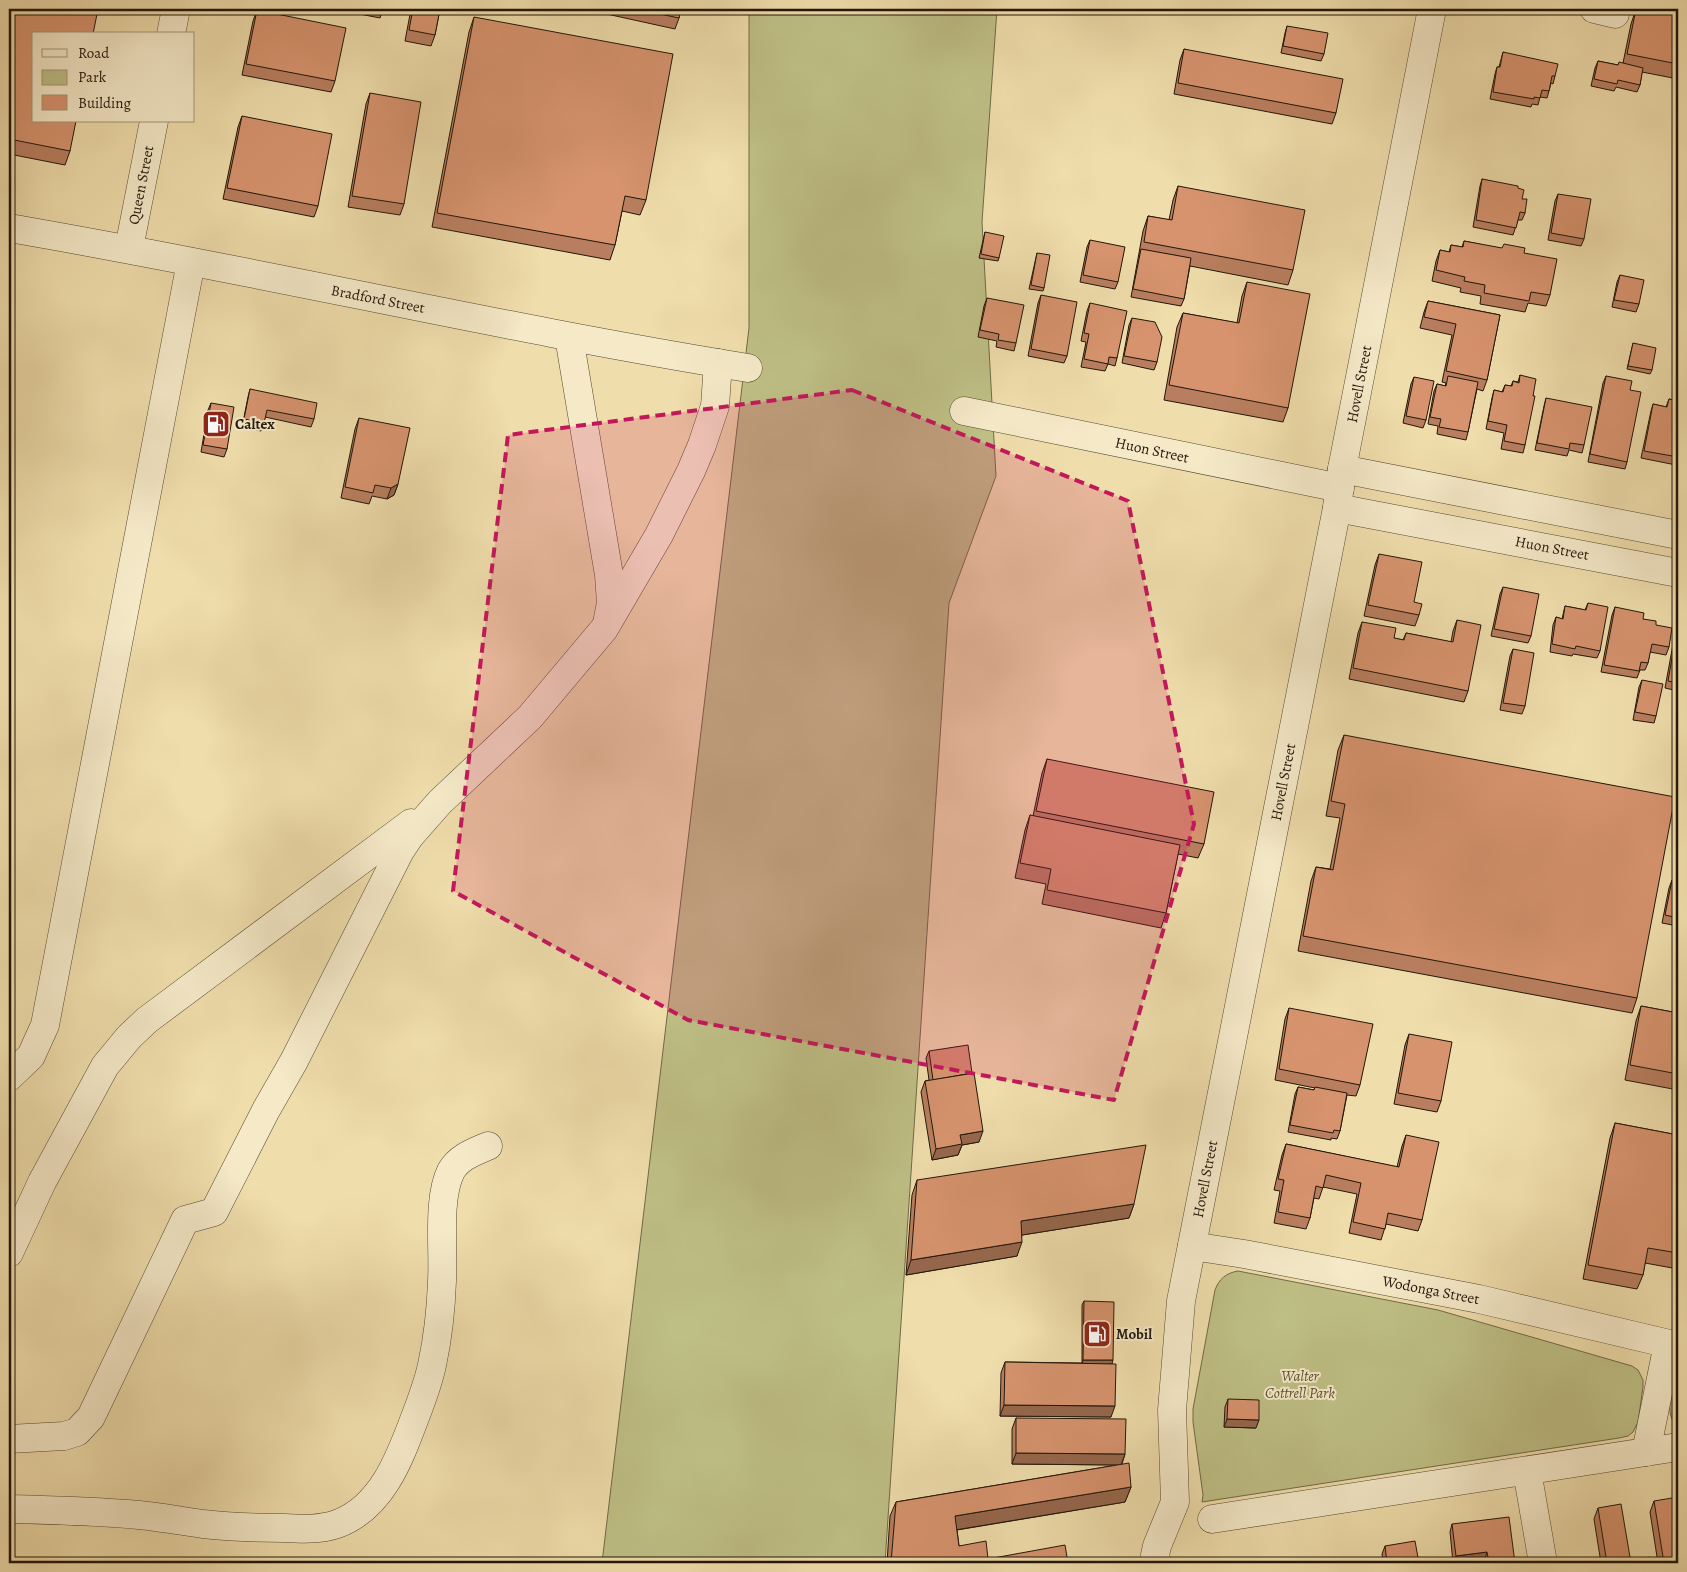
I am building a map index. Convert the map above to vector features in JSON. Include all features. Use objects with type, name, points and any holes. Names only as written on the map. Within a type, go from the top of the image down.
[{"type":"street","points":[[171,32],[176,9]]},
{"type":"street","name":"Hovell Street","points":[[1156,1559],[1160,1538],[1175,1502],[1172,1424],[1174,1374],[1182,1301],[1432,9]]},
{"type":"street","name":"Queen Street","points":[[129,248],[154,122]]},
{"type":"street","name":"Bradford Street","points":[[9,228],[129,248],[569,337],[748,368]]},
{"type":"street","points":[[9,1077],[31,1056],[45,1025],[191,262]]},
{"type":"street","points":[[569,337],[610,580],[611,602],[604,629]]},
{"type":"street","points":[[9,1439],[70,1435],[82,1428],[91,1418],[185,1220],[214,1212],[266,1110],[294,1061],[400,850],[440,802],[530,717],[604,629],[658,535],[702,445],[715,406],[718,363]]},
{"type":"street","name":"Huon Street","points":[[964,411],[1340,488],[1502,539],[1678,573]]},
{"type":"street","name":"Huon Street","points":[[1340,488],[1508,500],[1678,534]]},
{"type":"street","points":[[1502,539],[1508,500]]},
{"type":"street","points":[[1564,551],[1569,512]]},
{"type":"street","points":[[9,1253],[42,1182],[105,1066],[128,1037],[147,1020],[440,802]]},
{"type":"street","points":[[9,1509],[100,1511],[223,1526],[300,1529],[319,1528],[336,1524],[363,1509],[385,1483],[400,1456],[432,1367],[441,1302],[444,1256],[443,1224],[447,1182],[457,1163],[488,1146]]},
{"type":"street","name":"Wodonga Street","points":[[1192,1246],[1244,1254],[1479,1299],[1673,1345],[1646,1452]]},
{"type":"street","points":[[1212,1519],[1678,1447]]},
{"type":"street","points":[[1527,1471],[1542,1563]]},
{"type":"highlighted area","points":[[852,390],[1128,501],[1194,824],[1114,1100],[688,1020],[453,891],[508,435]]},
{"type":"green space","points":[[749,9],[997,9],[982,222],[996,476],[949,603],[885,1563],[602,1563],[749,328]]},
{"type":"green space","name":"Walter Cottrell Park","points":[[1238,1271],[1438,1310],[1632,1366],[1638,1370],[1643,1380],[1638,1422],[1633,1432],[1628,1436],[1619,1438],[1202,1502],[1203,1495],[1193,1422],[1193,1409],[1215,1290],[1224,1277]]},
{"type":"green space","points":[[1678,1385],[1678,1427],[1674,1423],[1670,1412],[1670,1401]]},
{"type":"building","points":[[9,9],[98,9],[93,32],[32,32],[32,122],[76,122],[70,151],[9,139]]},
{"type":"building","points":[[413,9],[440,9],[435,35],[409,30]]},
{"type":"building","points":[[636,9],[681,9],[679,18]]},
{"type":"building","points":[[1636,9],[1647,12],[1648,9],[1678,9],[1678,64],[1627,54]]},
{"type":"building","points":[[257,10],[346,28],[335,81],[246,64]]},
{"type":"building","points":[[474,17],[673,54],[646,200],[625,196],[615,245],[437,213]]},
{"type":"building","points":[[1287,26],[1328,33],[1324,54],[1283,46]]},
{"type":"building","points":[[1184,49],[1343,79],[1336,113],[1178,83]]},
{"type":"building","points":[[1503,52],[1558,64],[1555,76],[1552,76],[1549,91],[1542,90],[1540,98],[1534,97],[1534,99],[1493,92],[1497,67],[1500,67]]},
{"type":"building","points":[[1598,61],[1618,65],[1619,62],[1643,68],[1640,85],[1618,80],[1617,84],[1594,79]]},
{"type":"building","points":[[370,93],[421,102],[404,204],[352,196]]},
{"type":"building","points":[[242,116],[332,134],[318,206],[227,188]]},
{"type":"building","points":[[1482,179],[1518,186],[1518,188],[1524,190],[1522,199],[1527,199],[1525,213],[1520,212],[1516,228],[1476,220]]},
{"type":"building","points":[[1178,186],[1305,210],[1293,270],[1144,242],[1148,216],[1172,220]]},
{"type":"building","points":[[1558,194],[1591,199],[1584,239],[1551,233]]},
{"type":"building","points":[[985,232],[1004,236],[999,258],[981,254]]},
{"type":"building","points":[[1090,240],[1125,247],[1118,282],[1083,275]]},
{"type":"building","points":[[1464,241],[1502,248],[1504,244],[1525,248],[1524,253],[1557,259],[1550,295],[1531,292],[1529,301],[1484,293],[1485,285],[1464,281],[1465,277],[1436,270],[1440,250],[1450,252],[1451,245],[1463,247]]},
{"type":"building","points":[[1141,249],[1191,258],[1184,299],[1133,289]]},
{"type":"building","points":[[1037,253],[1050,255],[1044,288],[1031,285]]},
{"type":"building","points":[[1620,275],[1644,280],[1639,304],[1614,300]]},
{"type":"building","points":[[1247,282],[1310,294],[1288,408],[1169,385],[1183,313],[1239,323]]},
{"type":"building","points":[[1041,295],[1077,302],[1067,356],[1031,349]]},
{"type":"building","points":[[987,298],[1024,305],[1016,343],[998,340],[999,334],[980,330]]},
{"type":"building","points":[[1428,301],[1500,315],[1487,380],[1446,371],[1456,324],[1424,317]]},
{"type":"building","points":[[1090,303],[1127,311],[1117,358],[1109,357],[1108,364],[1084,359],[1089,334],[1084,333]]},
{"type":"building","points":[[1132,318],[1155,322],[1162,337],[1157,362],[1124,356]]},
{"type":"building","points":[[1633,343],[1656,348],[1652,370],[1628,366]]},
{"type":"building","points":[[1520,375],[1536,379],[1533,396],[1535,396],[1525,445],[1504,441],[1507,425],[1488,421],[1494,390],[1503,392],[1505,385],[1512,386],[1513,381],[1519,383]]},
{"type":"building","points":[[1448,376],[1478,382],[1468,432],[1439,427],[1441,419],[1430,417],[1437,384],[1446,386]]},
{"type":"building","points":[[1606,376],[1632,381],[1630,390],[1641,392],[1627,462],[1590,454]]},
{"type":"building","points":[[1414,377],[1434,381],[1426,420],[1406,416]]},
{"type":"building","points":[[250,389],[317,403],[314,419],[267,410],[264,423],[244,419]]},
{"type":"building","points":[[1546,398],[1592,407],[1584,445],[1570,443],[1569,449],[1537,443]]},
{"type":"building","points":[[1669,399],[1678,401],[1678,457],[1644,451],[1653,404],[1667,407]]},
{"type":"building","points":[[211,403],[234,407],[227,449],[203,445]]},
{"type":"building","points":[[359,418],[410,428],[398,484],[391,488],[375,485],[373,493],[345,487]]},
{"type":"building","points":[[1379,554],[1422,562],[1414,602],[1422,604],[1419,615],[1368,605]]},
{"type":"building","points":[[1503,587],[1539,594],[1531,636],[1494,629]]},
{"type":"building","points":[[1588,603],[1608,607],[1600,651],[1576,646],[1575,649],[1552,644],[1556,617],[1563,619],[1565,606],[1586,610]]},
{"type":"building","points":[[1615,607],[1644,613],[1643,619],[1656,621],[1656,625],[1672,628],[1669,647],[1652,644],[1648,663],[1641,662],[1639,671],[1604,665]]},
{"type":"building","points":[[1457,620],[1481,625],[1468,691],[1353,668],[1362,622],[1396,628],[1394,638],[1404,640],[1406,633],[1453,642]]},
{"type":"building","points":[[1678,624],[1678,683],[1668,681]]},
{"type":"building","points":[[1513,649],[1534,653],[1525,706],[1503,703]]},
{"type":"building","points":[[1642,680],[1663,684],[1656,716],[1635,712]]},
{"type":"building","points":[[1344,735],[1675,797],[1637,998],[1303,936],[1316,867],[1333,870],[1345,804],[1331,801]]},
{"type":"building","points":[[1047,759],[1214,792],[1204,844],[1036,811]]},
{"type":"building","points":[[1030,815],[1180,845],[1166,913],[1047,890],[1051,869],[1020,863]]},
{"type":"building","points":[[1672,880],[1678,882],[1678,918],[1665,915]]},
{"type":"building","points":[[1641,1006],[1678,1013],[1678,1074],[1630,1065]]},
{"type":"building","points":[[1289,1008],[1373,1024],[1360,1085],[1279,1069]]},
{"type":"building","points":[[1409,1034],[1452,1042],[1441,1101],[1398,1093]]},
{"type":"building","points":[[968,1045],[972,1073],[933,1080],[929,1051]]},
{"type":"building","points":[[974,1073],[983,1131],[960,1135],[962,1144],[936,1149],[925,1081]]},
{"type":"building","points":[[1298,1087],[1314,1090],[1315,1087],[1347,1093],[1340,1131],[1334,1130],[1333,1133],[1290,1125]]},
{"type":"building","points":[[1615,1123],[1678,1135],[1678,1253],[1648,1248],[1643,1275],[1588,1265]]},
{"type":"building","points":[[1406,1135],[1439,1142],[1422,1220],[1388,1213],[1385,1229],[1353,1222],[1361,1183],[1326,1175],[1323,1188],[1316,1186],[1310,1218],[1278,1212],[1284,1180],[1278,1179],[1286,1144],[1399,1167]]},
{"type":"building","points":[[1146,1145],[1134,1204],[1021,1221],[1022,1242],[911,1260],[917,1180]]},
{"type":"building","points":[[1084,1301],[1114,1302],[1113,1360],[1083,1360]]},
{"type":"building","points":[[1005,1362],[1116,1364],[1115,1406],[1004,1405]]},
{"type":"building","points":[[1228,1399],[1259,1400],[1259,1420],[1227,1419]]},
{"type":"building","points":[[1016,1418],[1126,1419],[1125,1454],[1016,1453]]},
{"type":"building","points":[[1129,1463],[1131,1487],[955,1516],[959,1546],[986,1541],[988,1559],[1065,1545],[1068,1563],[891,1563],[896,1502]]},
{"type":"building","points":[[1678,1497],[1678,1563],[1664,1563],[1654,1501]]},
{"type":"building","points":[[1621,1504],[1631,1563],[1607,1563],[1598,1508]]},
{"type":"building","points":[[1509,1517],[1515,1563],[1489,1563],[1487,1552],[1456,1556],[1452,1524]]},
{"type":"building","points":[[1415,1541],[1419,1563],[1387,1563],[1385,1546]]},
{"type":"building","points":[[1650,1557],[1651,1563],[1638,1563],[1638,1560]]},
{"type":"building","points":[[1287,1560],[1288,1563],[1265,1563]]},
{"type":"building","points":[[1340,1560],[1341,1563],[1319,1563]]},
{"type":"place","name":"Caltex","points":[[216,424]]},
{"type":"place","name":"Mobil","points":[[1097,1334]]}]
